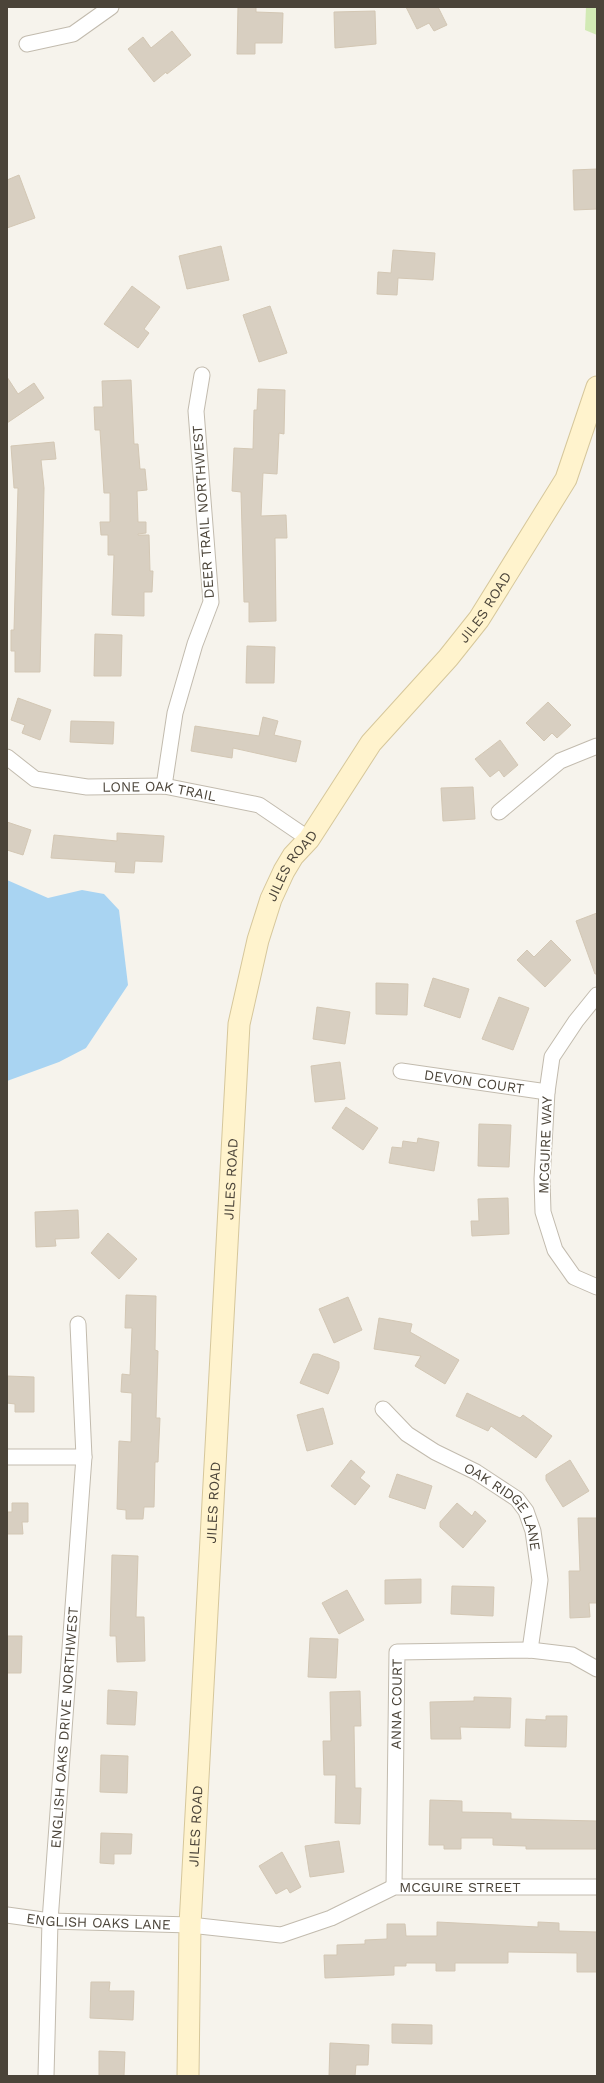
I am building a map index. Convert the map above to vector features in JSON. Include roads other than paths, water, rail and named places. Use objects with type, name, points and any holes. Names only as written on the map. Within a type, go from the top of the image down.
[{"type":"street","points":[[27,44],[73,34],[111,7]]},
{"type":"street","name":"DEER TRAIL NORTHWEST","points":[[164,786],[175,713],[196,644],[211,602],[196,411],[202,375]]},
{"type":"street","name":"JILES ROAD","points":[[188,2076],[190,1925],[239,1024],[258,940],[271,899],[293,856],[309,839],[371,743],[448,658],[479,619],[566,479],[597,387]]},
{"type":"street","points":[[499,812],[560,761],[597,746]]},
{"type":"street","name":"LONE OAK TRAIL","points":[[7,757],[35,779],[87,787],[164,786],[258,805],[309,839]]},
{"type":"street","name":"MCGUIRE WAY","points":[[597,995],[576,1021],[552,1057],[547,1092],[542,1179],[543,1212],[555,1250],[574,1277],[597,1287]]},
{"type":"street","name":"DEVON COURT","points":[[401,1070],[547,1092]]},
{"type":"street","name":"ENGLISH OAKS DRIVE NORTHWEST","points":[[46,2076],[50,1921],[84,1456],[78,1324]]},
{"type":"street","name":"OAK RIDGE LANE","points":[[383,1409],[407,1434],[435,1452],[476,1472],[517,1499],[526,1511],[533,1531],[540,1580],[530,1650]]},
{"type":"street","points":[[7,1457],[84,1456]]},
{"type":"street","name":"ANNA COURT","points":[[394,1887],[397,1652],[530,1650],[572,1655],[597,1669]]},
{"type":"street","name":"MCGUIRE STREET","points":[[190,1925],[281,1935],[331,1918],[394,1887],[597,1887]]},
{"type":"street","name":"ENGLISH OAKS LANE","points":[[7,1916],[50,1921],[190,1925]]},
{"type":"water","points":[[7,880],[48,898],[82,890],[104,894],[119,910],[128,985],[86,1048],[59,1062],[7,1081]]}]
